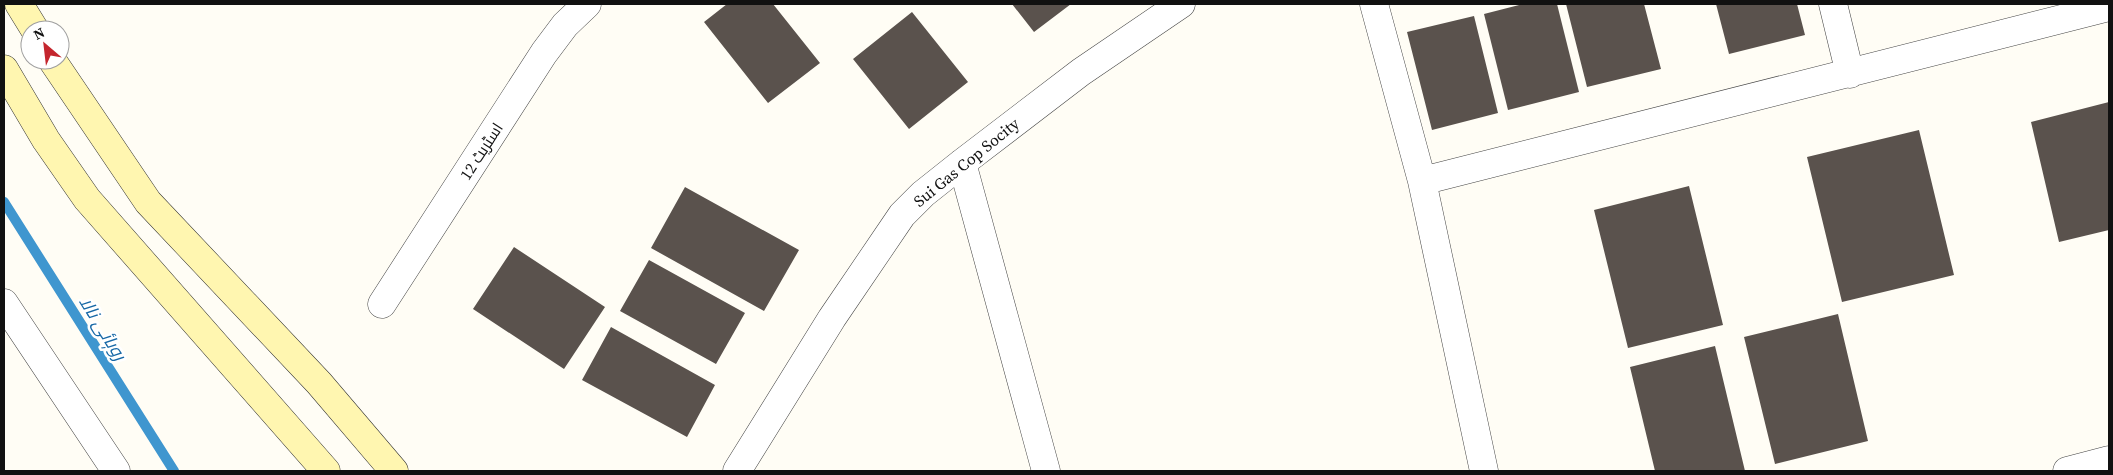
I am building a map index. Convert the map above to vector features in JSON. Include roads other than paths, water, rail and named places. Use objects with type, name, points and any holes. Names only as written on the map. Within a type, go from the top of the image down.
[{"type":"main road","points":[[19,4],[29,20]]},
{"type":"main road","points":[[4,69],[46,140],[87,199],[326,471]]},
{"type":"main road","points":[[59,70],[148,202],[318,382],[394,471]]},
{"type":"street","name":"اسٹریٹ 12","points":[[382,304],[544,53],[565,25],[587,4]]},
{"type":"street","name":"Sui Gas Cop Socity","points":[[737,471],[832,318],[902,215],[923,194],[1081,72],[1182,4]]},
{"type":"street","points":[[1374,4],[1422,181],[1484,471]]},
{"type":"street","points":[[1832,4],[1850,74]]},
{"type":"street","points":[[1422,181],[2109,7]]},
{"type":"street","points":[[962,163],[1046,471]]},
{"type":"street","points":[[4,303],[116,471]]},
{"type":"street","points":[[2067,471],[2109,460]]},
{"type":"waterway","name":"روہائی نالا","points":[[4,202],[174,471]]}]
